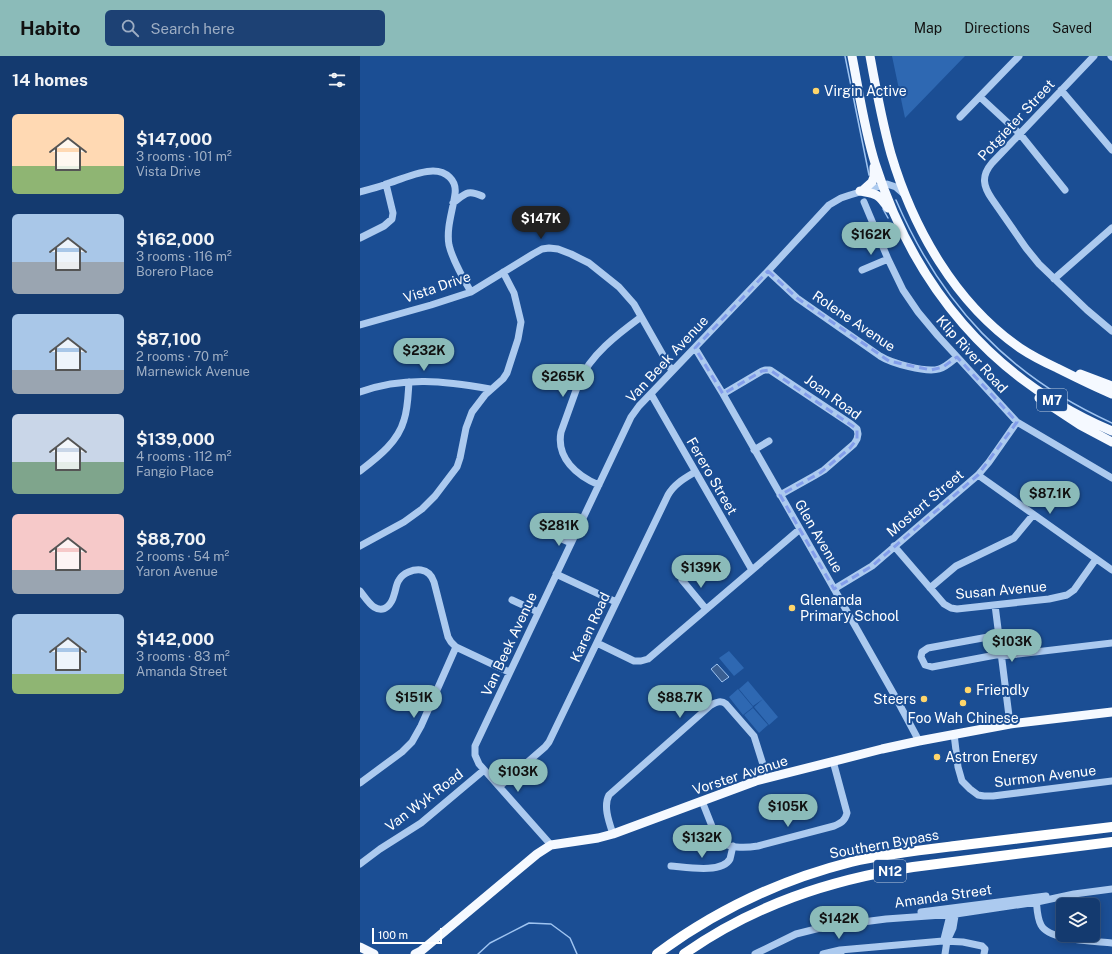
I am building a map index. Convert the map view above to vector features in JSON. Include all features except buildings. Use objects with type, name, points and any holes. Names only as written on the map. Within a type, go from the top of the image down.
[{"type":"highway","name":"Southern Bypass","points":[[657,954],[703,923],[735,906],[777,886],[825,869],[852,862],[909,852],[1112,827]]},
{"type":"highway","name":"Southern Bypass","points":[[684,954],[714,935],[758,911],[835,883],[881,872],[913,867],[1112,842]]},
{"type":"main road","name":"M7","points":[[852,56],[869,140],[883,185],[898,222],[916,259],[944,301],[975,338],[1024,380],[1051,399],[1112,431]]},
{"type":"main road","name":"M7","points":[[870,56],[888,141],[905,195],[920,226],[956,286],[972,306],[1007,338],[1036,358],[1088,384],[1112,394]]},
{"type":"main road","points":[[861,191],[872,182],[874,177],[875,162]]},
{"type":"main road","points":[[861,191],[875,194],[880,197],[898,222]]},
{"type":"main road","points":[[998,359],[1012,376],[1038,398],[1080,425],[1112,442]]},
{"type":"main road","points":[[1050,365],[1112,386]]},
{"type":"main road","name":"Vorster Avenue","points":[[415,954],[421,951],[537,854],[551,845],[598,838],[613,834],[768,777],[919,740],[1010,724],[1112,712]]},
{"type":"main road","points":[[360,947],[372,954]]},
{"type":"street","points":[[960,117],[1019,56]]},
{"type":"street","name":"Potgieter Street","points":[[1094,56],[988,168],[985,174],[985,185],[992,198],[1026,248],[1039,264],[1087,310],[1112,331]]},
{"type":"street","points":[[1061,90],[1112,150]]},
{"type":"street","points":[[980,97],[1020,134],[1065,190]]},
{"type":"street","points":[[360,192],[409,176],[433,171],[438,171],[449,176],[453,181],[455,188],[449,225],[449,243],[464,280],[471,292]]},
{"type":"street","points":[[360,238],[384,226],[392,219],[386,184]]},
{"type":"street","points":[[883,185],[896,187],[905,195]]},
{"type":"street","name":"Van Beek Avenue","points":[[484,770],[476,757],[474,749],[476,743],[631,417],[650,394],[829,206],[841,198],[883,185]]},
{"type":"street","points":[[453,203],[468,192],[476,193],[482,196]]},
{"type":"street","name":"Klip River Road","points":[[864,202],[888,259],[908,298],[927,323],[1018,422],[1112,478]]},
{"type":"street","points":[[1054,279],[1112,228]]},
{"type":"street","name":"Vista Drive","points":[[360,325],[471,292],[520,260],[542,249],[549,248],[563,251],[589,263],[619,287],[630,299],[672,371]]},
{"type":"street","points":[[862,270],[888,259]]},
{"type":"street","name":"Rolene Avenue","points":[[768,271],[797,298],[889,362],[924,370],[937,370],[958,357]]},
{"type":"street","points":[[360,546],[411,517],[429,502],[440,490],[459,462],[466,428],[472,412],[490,389],[500,382],[507,374],[516,350],[521,326],[520,313],[514,293],[503,272]]},
{"type":"street","points":[[599,484],[580,475],[569,463],[561,448],[561,432],[582,374],[609,342],[641,317]]},
{"type":"street","name":"Glen Avenue","points":[[695,348],[723,394],[919,740]]},
{"type":"street","name":"Joan Road","points":[[723,394],[762,371],[770,370],[857,429],[858,437],[854,444],[820,473],[780,495]]},
{"type":"street","points":[[360,392],[385,384],[409,382],[438,382],[490,389]]},
{"type":"street","points":[[360,471],[391,445],[399,434],[406,411],[409,382]]},
{"type":"street","name":"Ferero Street","points":[[650,394],[752,570]]},
{"type":"street","name":"Mostert Street","points":[[834,589],[869,568],[978,475],[1018,422]]},
{"type":"street","points":[[754,450],[769,440]]},
{"type":"street","name":"Karen Road","points":[[500,786],[546,747],[670,490],[695,472]]},
{"type":"street","points":[[978,475],[1112,570]]},
{"type":"street","points":[[930,588],[956,566],[1014,538],[1033,515]]},
{"type":"street","points":[[597,643],[634,661],[645,660],[652,656],[800,529]]},
{"type":"street","points":[[537,530],[546,532],[571,543]]},
{"type":"street","name":"Susan Avenue","points":[[894,546],[944,604],[954,609],[1065,596],[1074,590],[1096,559]]},
{"type":"street","points":[[360,591],[374,607],[383,609],[392,602],[397,582],[400,578],[409,572],[416,570],[422,570],[428,573],[434,582],[448,637],[451,642],[456,647],[510,672]]},
{"type":"street","points":[[556,574],[616,602]]},
{"type":"street","points":[[682,580],[706,609]]},
{"type":"street","points":[[512,600],[538,612]]},
{"type":"street","points":[[995,605],[1010,724]]},
{"type":"street","points":[[999,635],[928,648],[922,652],[921,657],[925,665],[929,667],[1001,655],[1112,643]]},
{"type":"street","points":[[360,783],[402,752],[412,742],[421,726],[456,647]]},
{"type":"street","points":[[613,834],[606,808],[606,801],[609,795],[714,703],[721,702],[726,704],[754,736],[768,777]]},
{"type":"street","name":"Surmon Avenue","points":[[954,734],[961,780],[970,789],[981,796],[1112,781]]},
{"type":"street","points":[[702,801],[717,839],[724,844],[733,846],[758,846],[834,826],[842,822],[847,811],[833,761]]},
{"type":"street","points":[[484,770],[500,786],[551,845]]},
{"type":"street","name":"Van Wyk Road","points":[[360,864],[380,849],[421,823],[484,770]]},
{"type":"street","points":[[671,866],[710,869],[718,867],[730,859],[733,846]]},
{"type":"street","name":"Amanda Street","points":[[750,954],[782,938],[807,928],[830,923],[953,911],[1112,889]]},
{"type":"street","points":[[1036,899],[1039,921],[1042,928],[1046,932],[1062,937],[1112,943]]},
{"type":"street","points":[[945,954],[945,941],[953,911]]},
{"type":"street","name":"Amanda Street","points":[[755,954],[784,939],[808,931],[876,919]]},
{"type":"street","points":[[823,954],[945,941],[963,942],[982,946],[985,949],[984,954]]},
{"type":"highlighted area","points":[[768,271],[797,298],[889,361],[931,370],[943,367],[957,357],[1017,422],[978,475],[872,566],[834,589],[780,495],[820,473],[850,448],[857,439],[857,429],[770,370],[762,371],[723,394],[695,348]]},
{"type":"shaded area","points":[[892,56],[965,56],[905,118]]},
{"type":"shaded area","points":[[729,651],[744,668],[734,676],[719,658]]},
{"type":"shaded area","points":[[717,664],[729,677],[722,682],[711,669]]},
{"type":"shaded area","points":[[748,681],[763,699],[753,706],[739,689]]},
{"type":"shaded area","points":[[738,689],[753,707],[743,715],[729,697]]},
{"type":"shaded area","points":[[763,699],[778,717],[769,725],[754,707]]},
{"type":"shaded area","points":[[753,708],[768,725],[759,733],[744,715]]},
{"type":"waterway","points":[[845,56],[869,175]]},
{"type":"waterway","points":[[896,200],[914,238],[934,272],[957,304],[982,333],[1010,359],[1041,383],[1075,404],[1112,423]]},
{"type":"waterway","points":[[883,209],[888,218]]},
{"type":"waterway","points":[[478,954],[490,943],[529,923],[551,924],[570,938],[577,954]]},
{"type":"place","name":"Virgin Active","points":[[816,91]]},
{"type":"place","name":"Glenanda Primary School","points":[[792,608]]},
{"type":"place","name":"Friendly","points":[[968,690]]},
{"type":"place","name":"Steers","points":[[924,699]]},
{"type":"place","name":"Foo Wah Chinese","points":[[963,703]]},
{"type":"place","name":"Astron Energy","points":[[937,757]]}]
